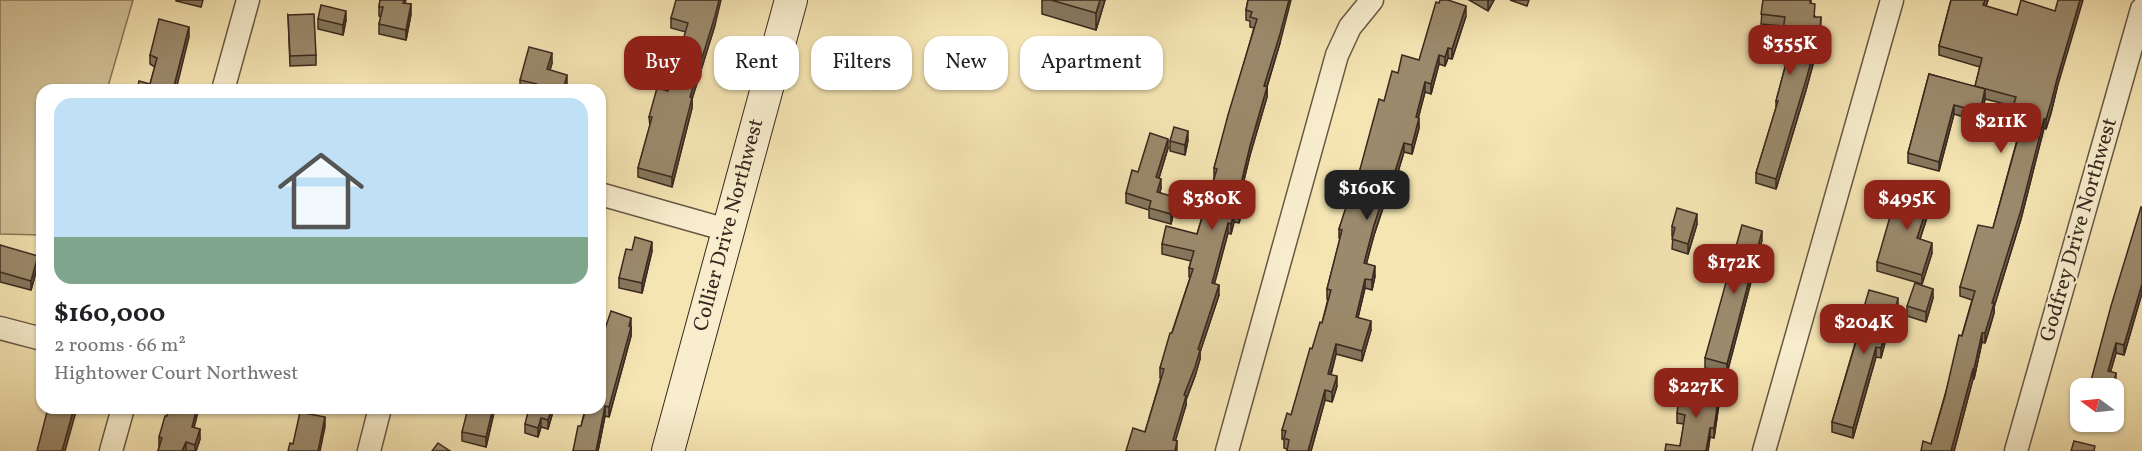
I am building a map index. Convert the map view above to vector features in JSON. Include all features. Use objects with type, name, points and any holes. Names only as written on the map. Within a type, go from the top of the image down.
[{"type":"main road","name":"Collier Drive Northwest","points":[[668,451],[791,0]]},
{"type":"street","points":[[227,84],[248,0]]},
{"type":"street","points":[[1227,451],[1337,55],[1350,27],[1371,0]]},
{"type":"street","points":[[1764,451],[1892,0]]},
{"type":"street","name":"Godfrey Drive Northwest","points":[[2016,451],[2142,9]]},
{"type":"street","points":[[606,196],[727,230]]},
{"type":"street","points":[[0,328],[36,337]]},
{"type":"street","points":[[111,451],[121,414]]},
{"type":"street","points":[[369,451],[378,414]]},
{"type":"shaded area","points":[[0,0],[133,0],[109,84],[36,84],[36,235],[0,234]]},
{"type":"building","points":[[380,0],[404,0],[403,3],[411,4],[406,30],[379,24],[383,7],[379,7]]},
{"type":"building","points":[[676,0],[719,0],[702,58],[702,36],[684,36],[688,23],[671,18]]},
{"type":"building","points":[[1051,0],[1100,0],[1096,13]]},
{"type":"building","points":[[1248,0],[1289,0],[1264,86],[1267,87],[1240,188],[1246,189],[1239,214],[1234,213],[1231,224],[1228,223],[1212,283],[1219,285],[1198,349],[1200,350],[1195,367],[1184,395],[1186,396],[1173,440],[1177,441],[1175,451],[1126,451],[1133,428],[1145,432],[1164,369],[1160,368],[1170,333],[1172,333],[1193,269],[1189,268],[1194,251],[1162,244],[1166,226],[1197,234],[1217,169],[1214,168],[1228,115],[1257,19],[1250,17],[1252,12],[1246,10]]},
{"type":"building","points":[[1440,0],[1466,6],[1452,49],[1448,48],[1445,57],[1439,55],[1431,84],[1425,82],[1412,145],[1404,143],[1374,225],[1364,263],[1375,266],[1372,280],[1365,279],[1356,317],[1371,321],[1362,351],[1336,344],[1328,374],[1337,376],[1332,392],[1325,390],[1308,451],[1287,451],[1289,440],[1284,438],[1286,431],[1282,430],[1287,413],[1291,415],[1310,348],[1312,349],[1320,322],[1322,323],[1331,290],[1327,289],[1342,230],[1339,229],[1357,172],[1359,173],[1379,99],[1384,101],[1392,71],[1398,73],[1402,55],[1419,60],[1436,2],[1439,3]]},
{"type":"building","points":[[1763,0],[1810,0],[1810,3],[1815,4],[1814,17],[1821,17],[1820,29],[1806,80],[1776,179],[1756,173],[1778,101],[1776,101],[1792,31],[1783,30],[1785,17],[1761,14]]},
{"type":"building","points":[[1951,0],[1985,0],[1983,5],[2017,15],[2021,0],[2055,11],[2058,0],[2080,0],[2051,103],[2046,119],[2044,119],[1990,317],[1985,333],[1982,333],[1951,451],[1921,451],[1923,441],[1931,444],[1959,335],[1962,336],[1975,291],[1960,287],[1978,225],[1993,228],[2025,113],[2012,110],[2016,97],[1975,86],[1982,58],[1939,46]]},
{"type":"building","points":[[321,5],[346,11],[343,25],[318,19]]},
{"type":"building","points":[[314,14],[316,55],[290,56],[288,15]]},
{"type":"building","points":[[159,19],[189,27],[175,84],[150,84],[157,58],[150,55]]},
{"type":"building","points":[[529,47],[552,53],[547,69],[567,75],[565,84],[537,84],[520,80]]},
{"type":"building","points":[[1929,74],[1985,89],[1980,112],[1954,105],[1939,162],[1908,153]]},
{"type":"building","points":[[656,90],[692,90],[672,177],[638,168],[652,117],[649,117]]},
{"type":"building","points":[[1174,127],[1188,131],[1185,145],[1170,141]]},
{"type":"building","points":[[1150,133],[1168,139],[1156,177],[1161,179],[1157,192],[1175,197],[1171,214],[1149,208],[1151,201],[1126,193],[1132,170],[1138,172]]},
{"type":"building","points":[[1900,182],[1932,192],[1917,238],[1932,243],[1922,275],[1877,262]]},
{"type":"building","points":[[2142,207],[2142,284],[2124,345],[2116,343],[2108,371],[2116,373],[2115,378],[2092,378]]},
{"type":"building","points":[[1677,208],[1697,214],[1688,244],[1672,239],[1675,228],[1672,226]]},
{"type":"building","points":[[1742,225],[1762,231],[1727,364],[1705,358]]},
{"type":"building","points":[[635,237],[652,242],[642,283],[619,278],[626,249],[632,250]]},
{"type":"building","points":[[0,245],[36,255],[31,281],[0,272]]},
{"type":"building","points":[[1915,283],[1933,289],[1926,312],[1907,306]]},
{"type":"building","points":[[1869,290],[1898,298],[1892,323],[1888,322],[1881,348],[1876,347],[1853,428],[1832,422],[1864,315],[1862,314]]},
{"type":"building","points":[[611,311],[631,318],[629,326],[631,327],[609,407],[606,406],[606,326]]},
{"type":"building","points":[[1680,388],[1719,394],[1714,428],[1710,428],[1706,451],[1665,451],[1666,444],[1680,446],[1685,415],[1677,413]]},
{"type":"building","points":[[46,414],[72,414],[62,451],[37,451]]},
{"type":"building","points":[[168,414],[195,414],[192,427],[200,429],[195,445],[186,442],[182,451],[158,451],[162,438],[159,437],[165,416]]},
{"type":"building","points":[[300,414],[325,417],[318,451],[288,451],[290,443],[293,444]]},
{"type":"building","points":[[466,414],[492,414],[486,437],[462,432]]},
{"type":"building","points":[[528,414],[550,414],[548,420],[541,418],[538,428],[525,424]]},
{"type":"building","points":[[584,414],[603,414],[596,451],[573,451],[578,426],[581,426]]},
{"type":"building","points":[[2074,441],[2095,446],[2094,451],[2071,451]]},
{"type":"building","points":[[438,443],[450,451],[432,451]]}]
